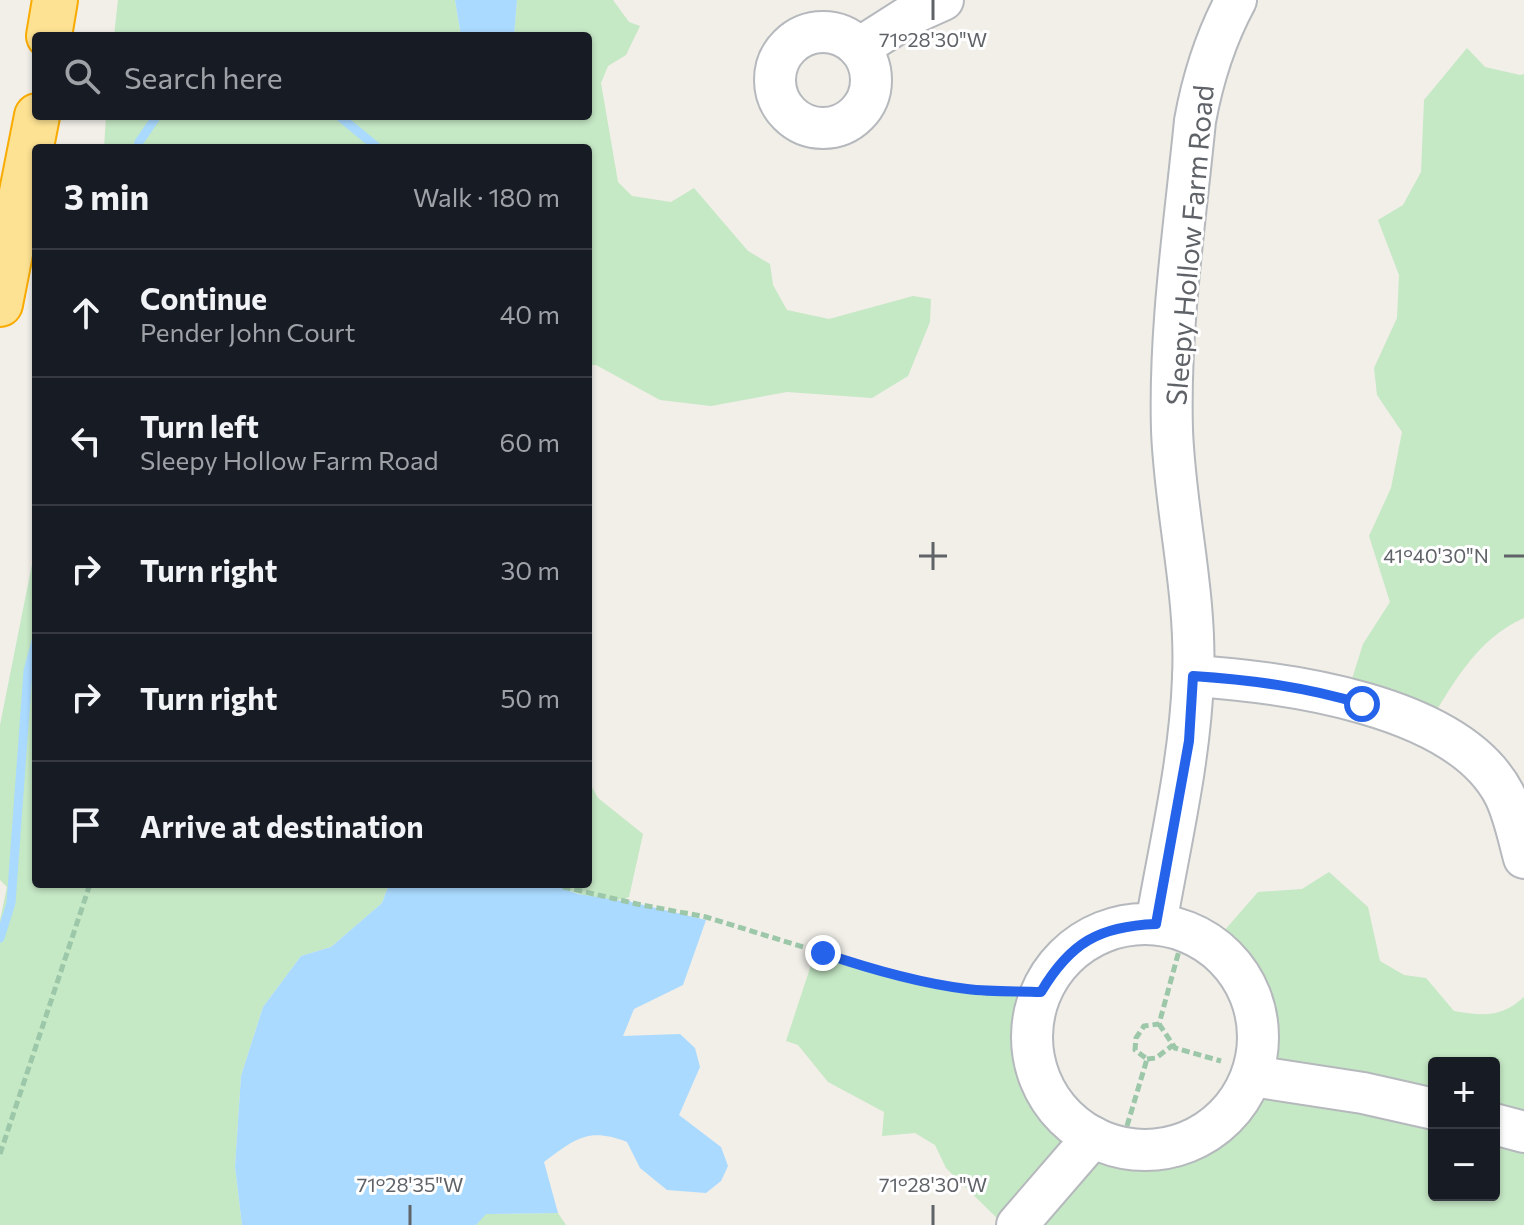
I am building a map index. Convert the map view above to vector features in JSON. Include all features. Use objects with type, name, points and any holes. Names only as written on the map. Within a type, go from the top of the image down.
[{"type":"highway","points":[[50,32],[55,0]]},
{"type":"highway","points":[[0,304],[36,120]]},
{"type":"street","points":[[859,48],[914,13],[943,0]]},
{"type":"street","name":"Sleepy Hollow Farm Road","points":[[1171,928],[1193,676],[1192,630],[1172,432],[1172,370],[1195,121],[1209,59],[1221,27],[1236,0]]},
{"type":"street","points":[[1193,676],[1256,680],[1301,687],[1430,727],[1454,740],[1490,774],[1503,793],[1521,832]]},
{"type":"street","points":[[1128,925],[1171,928],[1211,944],[1233,965],[1248,990],[1258,1018],[1259,1047],[1252,1073],[1237,1104],[1214,1127],[1186,1143],[1155,1150],[1107,1142],[1069,1121],[1051,1100],[1038,1075],[1032,1047],[1034,1019],[1041,992],[1056,968],[1076,947],[1100,933],[1128,925]]},
{"type":"street","points":[[1252,1073],[1428,1108]]},
{"type":"street","points":[[1500,1126],[1524,1132]]},
{"type":"street","points":[[1017,1225],[1107,1142]]},
{"type":"path","points":[[0,1154],[89,888]]},
{"type":"path","points":[[568,888],[706,917],[907,979],[968,990],[1041,992]]},
{"type":"path","points":[[1171,928],[1159,1024],[1175,1048],[1252,1073]]},
{"type":"path","points":[[1159,1024],[1144,1026],[1136,1038],[1135,1050],[1147,1059],[1156,1058],[1173,1045]]},
{"type":"path","points":[[1107,1142],[1147,1059]]},
{"type":"green space","points":[[118,0],[455,0],[460,32],[114,32]]},
{"type":"green space","points":[[517,0],[613,0],[629,22],[640,26],[626,55],[608,66],[601,83],[618,182],[632,196],[671,202],[694,188],[748,251],[770,264],[773,285],[787,310],[829,319],[913,296],[931,299],[930,322],[908,376],[872,398],[787,392],[711,406],[660,400],[592,365],[592,144],[104,144],[106,120],[592,120],[592,32],[514,32]]},
{"type":"green space","points":[[1467,48],[1485,67],[1524,74],[1524,618],[1507,627],[1478,652],[1454,683],[1423,733],[1346,698],[1363,644],[1390,602],[1369,536],[1391,488],[1402,432],[1377,395],[1374,368],[1397,318],[1399,275],[1378,220],[1403,205],[1421,172],[1424,100]]},
{"type":"green space","points":[[32,564],[32,888],[388,888],[382,903],[331,947],[301,956],[263,1007],[241,1076],[235,1167],[242,1225],[0,1225],[0,920],[7,887],[0,880],[0,725]]},
{"type":"green space","points":[[592,787],[598,798],[643,834],[629,897],[612,900],[562,888],[592,888]]},
{"type":"green space","points":[[1329,872],[1368,907],[1380,961],[1404,975],[1426,978],[1454,1011],[1491,1014],[1507,1009],[1524,997],[1524,1225],[1004,1225],[946,1168],[935,1145],[915,1133],[882,1136],[884,1112],[828,1082],[798,1045],[786,1041],[813,959],[819,952],[918,982],[1032,994],[1037,1080],[1045,1108],[1058,1128],[1077,1142],[1124,1155],[1175,1151],[1198,1143],[1224,1128],[1264,1076],[1247,981],[1217,939],[1258,892],[1302,889]]},
{"type":"green space","points":[[558,1213],[566,1225],[476,1225],[485,1214]]},
{"type":"water","points":[[455,0],[517,0],[514,32],[460,32]]},
{"type":"water","points":[[388,888],[561,888],[578,894],[622,901],[627,899],[706,920],[683,985],[634,1009],[623,1036],[680,1034],[695,1048],[700,1067],[679,1115],[721,1147],[728,1166],[721,1181],[706,1193],[667,1190],[640,1168],[627,1142],[592,1136],[574,1142],[544,1162],[558,1213],[486,1214],[476,1225],[242,1225],[235,1167],[241,1076],[263,1007],[301,956],[331,947],[382,903]]},
{"type":"waterway","points":[[139,144],[154,120]]},
{"type":"waterway","points":[[344,120],[373,144]]},
{"type":"waterway","points":[[0,938],[11,903],[28,671],[32,656]]},
{"type":"route","points":[[823,953],[907,979],[968,990],[1041,992],[1056,968],[1076,947],[1100,933],[1128,925],[1156,924],[1189,741],[1193,676],[1256,680],[1301,687],[1362,704]]}]
